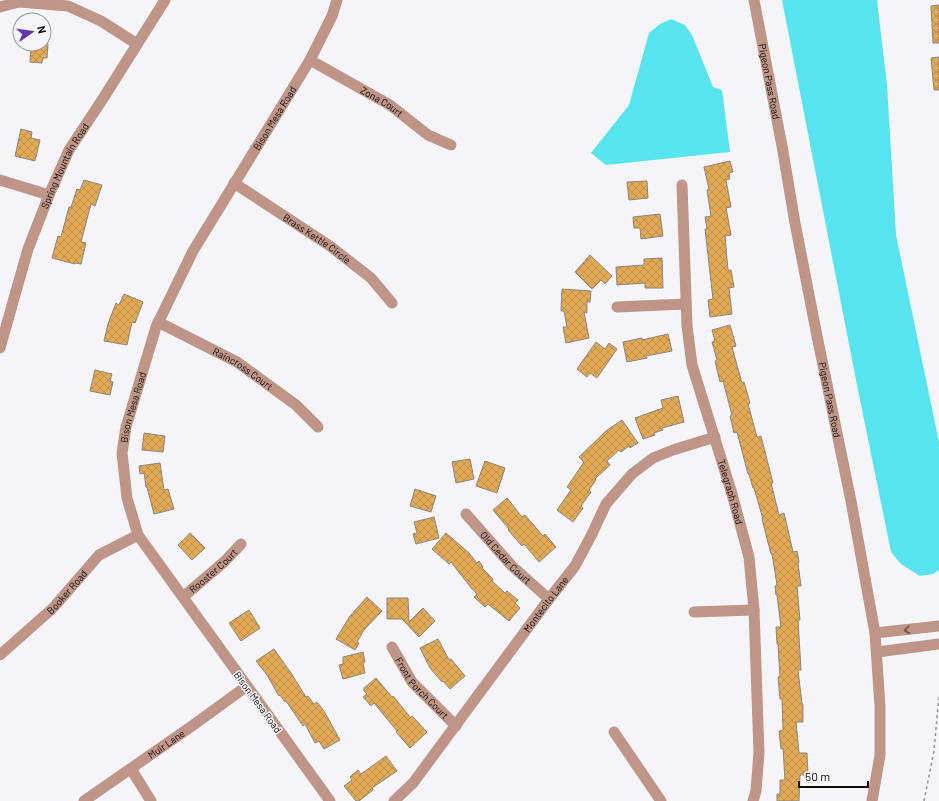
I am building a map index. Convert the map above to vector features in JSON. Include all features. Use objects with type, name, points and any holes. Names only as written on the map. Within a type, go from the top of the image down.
[{"type":"street","name":"Spring Mountain Road","points":[[0,348],[28,249],[49,195],[69,150],[165,0]]},
{"type":"street","name":"Bison Mesa Road","points":[[330,801],[138,535],[127,498],[122,453],[126,427],[158,322],[193,251],[310,60],[332,16],[337,0]]},
{"type":"street","name":"Pigeon Pass Road","points":[[754,0],[817,336],[852,501],[875,633],[880,706],[880,755],[872,801]]},
{"type":"street","points":[[0,7],[19,2],[68,6],[101,21],[138,44]]},
{"type":"street","name":"Zona Court","points":[[310,60],[390,105],[428,135],[451,145]]},
{"type":"street","points":[[0,180],[49,195]]},
{"type":"street","name":"Brass Kettle Circle","points":[[234,183],[330,246],[371,278],[392,303]]},
{"type":"street","name":"Telegraph Road","points":[[682,185],[687,326],[692,364],[732,494],[749,557],[754,610],[759,752],[756,791],[753,801]]},
{"type":"street","points":[[617,307],[686,304]]},
{"type":"street","name":"Raincross Court","points":[[158,322],[237,362],[296,404],[318,427]]},
{"type":"street","name":"Montecito Lane","points":[[394,801],[413,783],[575,566],[606,504],[632,474],[653,458],[672,450],[715,437]]},
{"type":"street","name":"Old Cedar Court","points":[[466,514],[512,566],[549,599]]},
{"type":"street","name":"Booker Road","points":[[0,655],[52,608],[99,555],[138,535]]},
{"type":"street","name":"Rooster Court","points":[[183,597],[224,562],[241,544]]},
{"type":"street","points":[[694,612],[754,610]]},
{"type":"street","points":[[875,633],[939,626]]},
{"type":"street","points":[[877,652],[939,644]]},
{"type":"street","name":"Front Porch Court","points":[[392,647],[412,682],[456,726]]},
{"type":"street","name":"Muir Lane","points":[[84,801],[247,686]]},
{"type":"street","points":[[614,732],[661,801]]},
{"type":"street","points":[[131,769],[151,801]]},
{"type":"path","points":[[924,801],[934,751],[939,696]]},
{"type":"water","points":[[782,0],[877,0],[887,85],[896,235],[939,442],[939,570],[933,574],[920,576],[901,564],[891,552]]},
{"type":"water","points":[[671,19],[685,25],[692,35],[713,87],[722,90],[730,152],[606,165],[591,153],[629,105],[649,33],[660,24]]},
{"type":"building","points":[[939,5],[939,43],[933,43],[931,6]]},
{"type":"building","points":[[31,52],[47,52],[47,58],[43,58],[42,63],[30,62]]},
{"type":"building","points":[[939,57],[939,90],[934,90],[931,58]]},
{"type":"building","points":[[21,129],[32,132],[31,138],[40,140],[35,161],[15,156]]},
{"type":"building","points":[[730,161],[733,172],[729,173],[730,179],[726,180],[731,207],[726,208],[731,235],[725,236],[728,270],[731,270],[734,287],[729,288],[732,314],[710,317],[708,300],[713,299],[705,217],[711,216],[707,190],[709,189],[704,167]]},
{"type":"building","points":[[84,180],[102,185],[95,206],[91,204],[81,242],[86,243],[81,264],[75,264],[52,258],[58,236],[61,237],[69,207],[71,207],[77,189],[80,190]]},
{"type":"building","points":[[647,181],[648,198],[629,200],[627,182]]},
{"type":"building","points":[[660,214],[663,236],[641,239],[640,228],[634,228],[633,217]]},
{"type":"building","points":[[590,255],[612,276],[605,284],[601,280],[592,289],[575,272]]},
{"type":"building","points":[[662,258],[663,288],[645,288],[645,283],[617,285],[616,267],[644,265],[644,259]]},
{"type":"building","points":[[562,289],[591,291],[590,302],[587,302],[587,313],[584,312],[589,338],[566,343],[563,327],[567,327],[564,311],[561,311]]},
{"type":"building","points":[[124,294],[143,302],[135,323],[132,322],[127,345],[104,341],[108,324],[116,303],[119,305]]},
{"type":"building","points":[[730,325],[736,346],[732,347],[742,383],[744,382],[750,403],[748,404],[757,437],[761,436],[773,483],[771,483],[779,515],[784,513],[793,552],[797,551],[799,562],[801,586],[797,586],[800,620],[798,620],[801,670],[798,670],[803,704],[803,722],[796,722],[799,753],[807,753],[808,775],[800,775],[799,801],[777,801],[777,794],[780,794],[780,780],[785,780],[783,748],[781,749],[779,731],[783,730],[782,699],[780,699],[778,677],[780,677],[776,627],[781,627],[775,586],[777,585],[772,554],[763,519],[754,488],[748,474],[737,432],[734,433],[730,416],[732,415],[723,381],[720,382],[715,361],[717,360],[712,342],[715,341],[712,330]]},
{"type":"building","points":[[668,334],[672,351],[646,356],[647,358],[627,362],[623,342],[642,338],[642,340]]},
{"type":"building","points":[[596,342],[605,349],[609,343],[617,349],[597,378],[590,373],[587,377],[577,369]]},
{"type":"building","points":[[95,370],[112,374],[110,381],[113,382],[110,395],[90,391]]},
{"type":"building","points":[[678,396],[684,422],[662,428],[663,430],[654,433],[655,435],[643,439],[635,418],[663,408],[661,400]]},
{"type":"building","points":[[622,420],[638,443],[630,448],[629,446],[621,452],[619,450],[607,461],[610,465],[595,479],[596,480],[589,490],[591,492],[581,506],[583,508],[573,522],[557,510],[571,490],[567,487],[584,462],[579,457],[606,431]]},
{"type":"building","points":[[144,433],[165,436],[163,452],[142,450]]},
{"type":"building","points":[[470,459],[474,479],[456,483],[452,462]]},
{"type":"building","points":[[485,461],[505,468],[497,493],[476,486]]},
{"type":"building","points":[[160,463],[164,490],[168,489],[174,509],[154,514],[146,487],[144,473],[140,474],[139,466]]},
{"type":"building","points":[[415,489],[436,496],[431,512],[410,506]]},
{"type":"building","points":[[507,498],[522,517],[525,515],[543,536],[545,534],[556,547],[539,562],[524,544],[522,546],[493,510]]},
{"type":"building","points":[[434,517],[439,538],[416,544],[413,534],[417,533],[414,522]]},
{"type":"building","points":[[190,533],[205,548],[192,560],[178,545]]},
{"type":"building","points":[[446,533],[469,553],[477,563],[479,561],[483,567],[482,568],[493,579],[492,581],[505,593],[507,591],[518,600],[515,603],[520,608],[509,621],[488,604],[485,607],[474,597],[477,594],[451,562],[449,564],[432,549]]},
{"type":"building","points":[[367,597],[382,611],[364,630],[357,642],[359,643],[355,650],[336,639],[350,616]]},
{"type":"building","points":[[387,598],[408,598],[409,622],[423,608],[435,621],[419,637],[402,619],[387,619]]},
{"type":"building","points":[[249,610],[260,628],[241,641],[229,623]]},
{"type":"building","points":[[438,639],[449,660],[451,659],[465,676],[450,689],[430,668],[420,648]]},
{"type":"building","points":[[274,649],[306,697],[308,696],[314,704],[317,702],[324,711],[340,740],[324,749],[319,741],[315,743],[305,724],[303,726],[286,701],[285,702],[280,695],[279,696],[267,675],[256,661]]},
{"type":"building","points":[[363,652],[365,673],[343,679],[339,665],[343,664],[343,657]]},
{"type":"building","points":[[376,678],[411,718],[412,716],[427,732],[410,748],[374,703],[371,706],[363,697],[367,694],[364,691],[364,688]]},
{"type":"building","points":[[386,756],[397,771],[372,788],[373,790],[359,801],[356,801],[344,786],[352,780],[350,777],[358,770],[361,774]]}]
